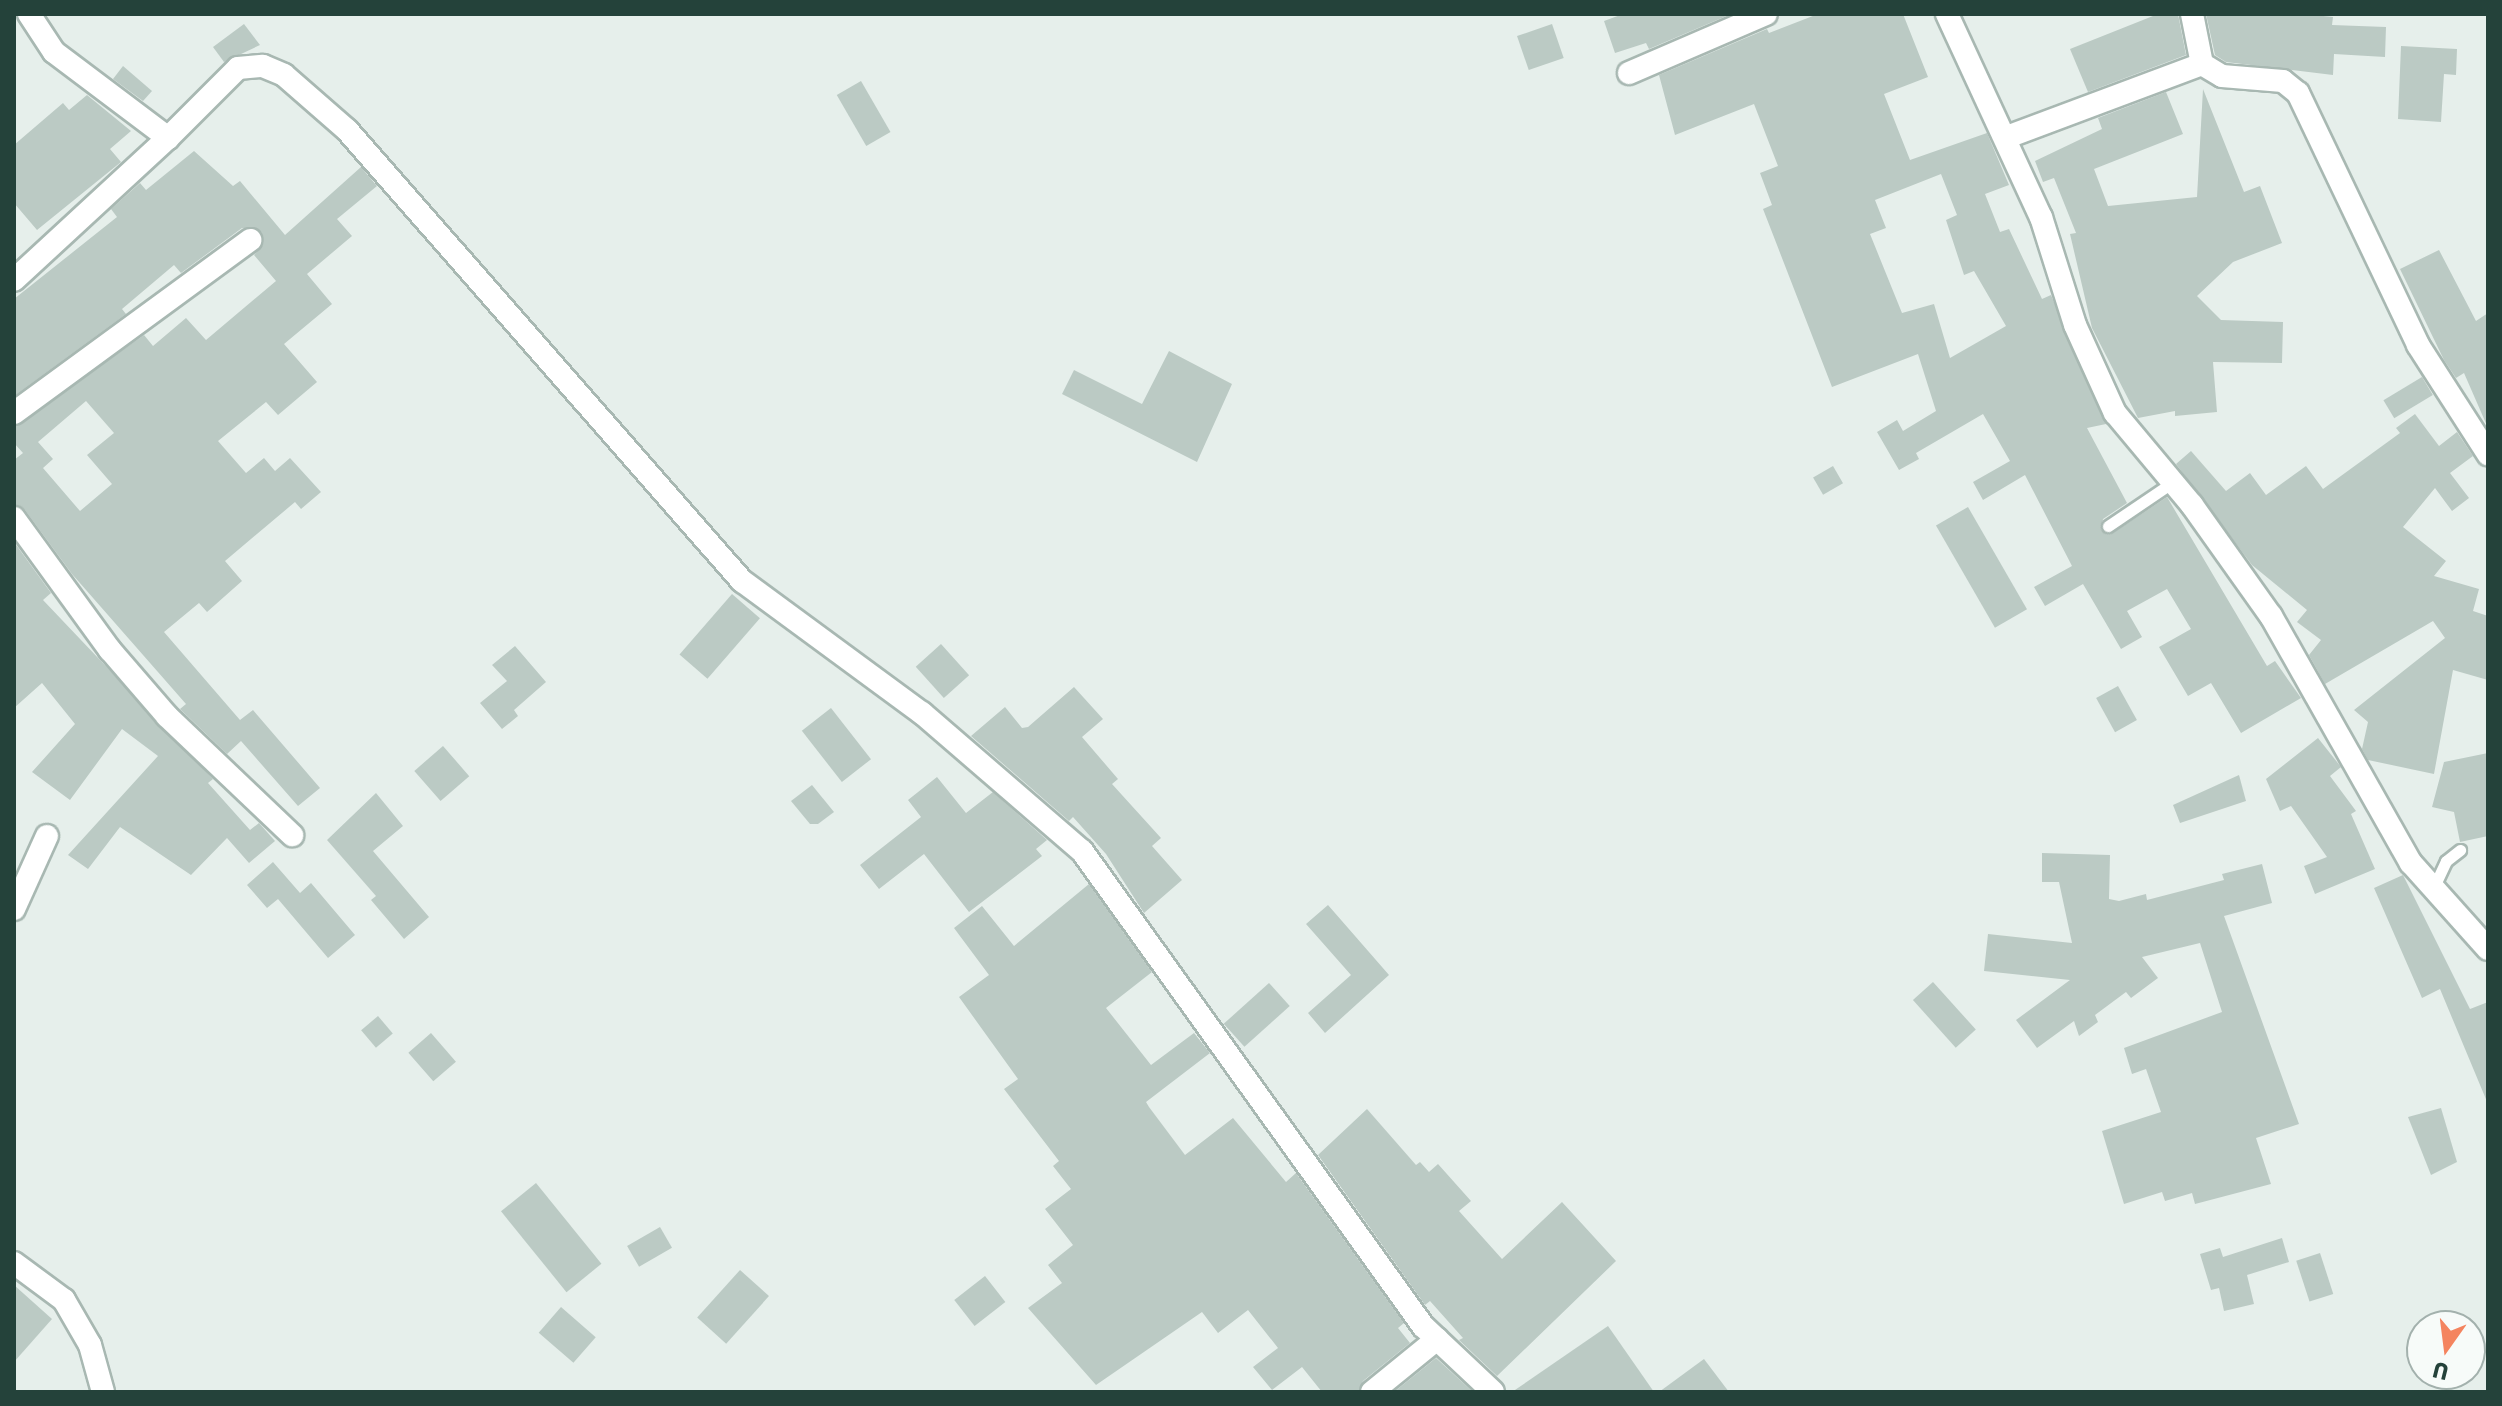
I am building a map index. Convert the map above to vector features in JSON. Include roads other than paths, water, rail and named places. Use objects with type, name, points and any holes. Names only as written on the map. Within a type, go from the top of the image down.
[{"type":"street","points":[[29,14],[54,52],[168,138]]},
{"type":"street","points":[[1629,73],[1766,14]]},
{"type":"street","points":[[1947,14],[2007,137],[2041,217],[2075,325],[2115,413],[2173,482],[2271,616],[2432,891],[2488,949]]},
{"type":"street","points":[[2192,14],[2202,64],[2222,76],[2283,81],[2298,93],[2418,345],[2488,454]]},
{"type":"street","points":[[2007,137],[2202,64]]},
{"type":"street","points":[[14,280],[168,138],[238,68],[263,66],[284,75],[347,130],[742,581],[922,713],[1082,851],[1437,1339],[1493,1392]]},
{"type":"street","points":[[14,413],[250,240]]},
{"type":"street","points":[[14,518],[110,650],[167,716],[292,835]]},
{"type":"street","points":[[14,909],[47,836]]},
{"type":"street","points":[[14,1263],[64,1300],[90,1345],[103,1392]]},
{"type":"street","points":[[1372,1392],[1437,1339]]},
{"type":"lane","points":[[2108,526],[2173,482]]},
{"type":"lane","points":[[2432,891],[2446,861],[2460,850]]}]
